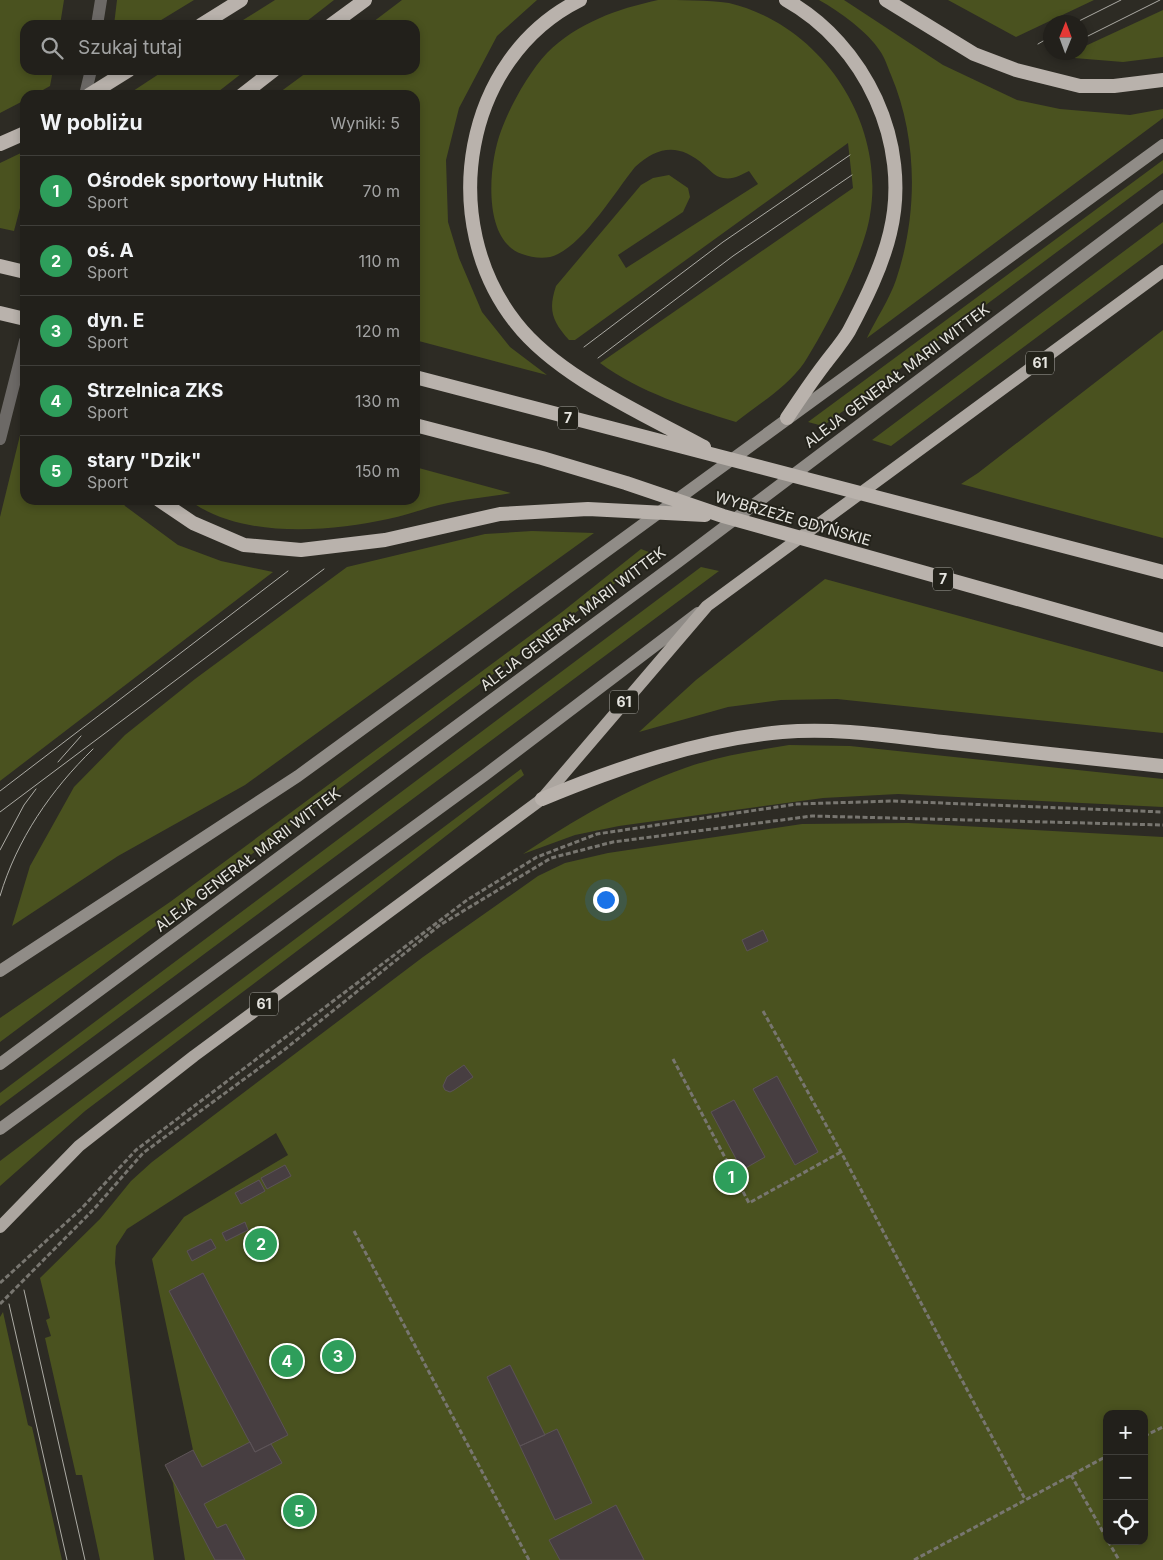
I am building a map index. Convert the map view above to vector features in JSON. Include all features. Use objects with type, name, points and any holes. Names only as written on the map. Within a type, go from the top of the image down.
[{"type":"highway","points":[[209,20],[241,0]]},
{"type":"highway","points":[[338,20],[365,0]]},
{"type":"highway","points":[[580,0],[547,20],[524,41],[501,72],[488,96],[476,128],[470,158],[469,188],[477,243],[490,278],[516,323],[555,361],[614,398],[722,458]]},
{"type":"highway","points":[[786,0],[820,23],[860,67],[884,119],[894,174],[891,232],[884,256],[848,333],[806,389],[788,418]]},
{"type":"highway","points":[[886,0],[974,54],[1016,70],[1080,86],[1114,86],[1163,80]]},
{"type":"highway","points":[[97,90],[121,75]]},
{"type":"highway","points":[[248,90],[268,75]]},
{"type":"highway","points":[[0,144],[20,134]]},
{"type":"highway","points":[[2,266],[20,271]]},
{"type":"highway","points":[[0,313],[20,318]]},
{"type":"highway","name":"7","points":[[420,378],[1163,572]]},
{"type":"highway","name":"WYBRZEŻE GDYŃSKIE","points":[[420,426],[626,483],[723,516],[1163,640]]},
{"type":"highway","points":[[166,505],[193,523],[244,545],[301,550],[385,540],[472,520],[519,512],[588,509],[723,516]]},
{"type":"highway","points":[[542,799],[590,779],[690,748],[718,741],[784,732],[863,733],[1163,766]]},
{"type":"main road","points":[[0,971],[298,776],[1163,145]]},
{"type":"main road","name":"ALEJA GENERAŁ MARII WITTEK","points":[[0,1064],[678,562],[1163,196]]},
{"type":"main road","name":"61","points":[[0,1227],[79,1146],[194,1056],[542,799],[706,606],[916,454],[1163,271]]},
{"type":"main road","points":[[0,1128],[485,775],[706,606]]},
{"type":"street","points":[[98,20],[100,0]]},
{"type":"street","points":[[86,90],[89,75]]},
{"type":"street","points":[[0,439],[20,361]]},
{"type":"path","points":[[0,1282],[81,1209],[136,1150],[467,900],[537,856],[597,834],[797,804],[892,801],[1163,812]]},
{"type":"path","points":[[0,1304],[94,1209],[143,1153],[284,1050],[440,925],[551,858],[614,842],[812,816],[1163,825]]},
{"type":"path","points":[[763,1011],[841,1152],[1025,1499]]},
{"type":"path","points":[[673,1059],[749,1203],[841,1152]]},
{"type":"path","points":[[354,1231],[530,1560]]},
{"type":"path","points":[[1148,1434],[1163,1427]]},
{"type":"path","points":[[914,1560],[1103,1458]]},
{"type":"path","points":[[1071,1475],[1103,1533]]},
{"type":"path","points":[[1110,1545],[1118,1560]]},
{"type":"green space","points":[[0,0],[64,0],[61,20],[20,20],[20,75],[52,75],[50,86],[43,90],[20,90],[20,103],[0,113]]},
{"type":"green space","points":[[117,0],[194,0],[161,20],[115,20]]},
{"type":"green space","points":[[275,0],[334,0],[308,20],[243,20]]},
{"type":"green space","points":[[402,0],[537,0],[497,36],[459,108],[446,160],[448,222],[459,258],[482,312],[510,347],[547,375],[420,341],[420,90],[283,90],[303,75],[420,75],[420,20],[376,20]]},
{"type":"green space","points":[[658,0],[729,3],[762,15],[792,32],[818,55],[840,82],[857,113],[868,146],[872,180],[870,215],[860,250],[833,312],[813,349],[797,372],[772,395],[736,422],[683,405],[648,391],[600,363],[853,188],[848,143],[575,340],[569,340],[555,321],[552,302],[556,286],[641,185],[653,178],[669,175],[688,188],[690,197],[683,212],[618,255],[626,268],[758,184],[749,171],[734,178],[720,177],[686,153],[670,150],[661,151],[653,154],[635,167],[600,215],[579,238],[558,254],[545,258],[522,254],[509,246],[500,233],[494,217],[492,180],[493,161],[497,145],[509,111],[533,70],[559,42],[584,25],[613,13]]},
{"type":"green space","points":[[819,0],[844,0],[943,65],[1017,100],[1060,109],[1130,115],[1163,109],[1163,118],[867,338],[893,287],[903,255],[911,203],[910,151],[900,100],[882,54],[861,29]]},
{"type":"green space","points":[[948,0],[1094,0],[1062,15],[1043,15],[1043,24],[1016,37]]},
{"type":"green space","points":[[1163,10],[1163,57],[1123,62],[1088,59],[1088,45]]},
{"type":"green space","points":[[157,75],[240,75],[220,90],[135,90]]},
{"type":"green space","points":[[20,153],[20,208],[14,231],[0,228],[0,163]]},
{"type":"green space","points":[[1163,160],[1163,173],[823,426],[808,422]]},
{"type":"green space","points":[[1163,222],[1163,243],[891,446],[872,440]]},
{"type":"green space","points":[[1163,330],[1163,538],[961,484],[978,473]]},
{"type":"green space","points":[[20,435],[20,505],[124,505],[178,545],[221,561],[273,572],[0,781],[0,517]]},
{"type":"green space","points":[[420,468],[511,493],[448,503],[365,524],[313,529],[259,527],[210,513],[197,505],[420,505]]},
{"type":"green space","points":[[532,531],[594,533],[245,785],[118,856],[12,926],[30,866],[74,787],[125,735],[195,679],[347,567],[485,534]]},
{"type":"green space","points":[[641,549],[654,554],[0,1042],[0,1018],[170,902],[562,612]]},
{"type":"green space","points":[[701,567],[719,571],[0,1106],[0,1093]]},
{"type":"green space","points":[[825,579],[1163,672],[1163,733],[837,699],[781,700],[728,707],[639,732],[696,680]]},
{"type":"green space","points":[[789,745],[850,746],[1163,779],[1163,807],[898,794],[823,798],[619,826],[575,835],[523,854],[601,806],[663,776],[710,760]]},
{"type":"green space","points":[[521,769],[524,775],[342,917],[85,1111],[0,1186],[0,1161]]},
{"type":"green space","points":[[908,823],[1163,837],[1163,1560],[185,1560],[173,1483],[165,1465],[193,1450],[152,1259],[184,1217],[288,1155],[276,1133],[127,1229],[116,1246],[115,1263],[154,1560],[100,1560],[82,1475],[76,1475],[45,1338],[51,1336],[46,1320],[50,1318],[40,1278],[100,1219],[131,1181],[152,1162],[423,957],[538,876],[565,863],[608,853],[802,824]]},
{"type":"green space","points":[[3,1312],[28,1425],[32,1427],[62,1560],[0,1560],[0,1317]]},
{"type":"building","points":[[763,930],[768,941],[747,951],[742,940]]},
{"type":"building","points":[[464,1065],[473,1077],[450,1092],[445,1090],[443,1086],[447,1077]]},
{"type":"building","points":[[777,1076],[818,1152],[795,1165],[753,1089]]},
{"type":"building","points":[[734,1100],[765,1157],[742,1170],[711,1112]]},
{"type":"building","points":[[285,1165],[291,1176],[267,1189],[261,1178]]},
{"type":"building","points":[[259,1180],[265,1191],[241,1204],[235,1193]]},
{"type":"building","points":[[245,1222],[248,1230],[226,1241],[222,1233]]},
{"type":"building","points":[[211,1239],[216,1248],[192,1261],[187,1251]]},
{"type":"building","points":[[203,1273],[288,1435],[255,1452],[169,1291]]},
{"type":"building","points":[[510,1365],[545,1435],[520,1446],[487,1377]]},
{"type":"building","points":[[557,1429],[592,1503],[555,1520],[520,1446]]},
{"type":"building","points":[[250,1442],[255,1452],[271,1444],[282,1463],[204,1504],[217,1528],[226,1524],[245,1560],[215,1560],[165,1465],[193,1450],[202,1467]]},
{"type":"building","points":[[616,1505],[644,1560],[560,1560],[549,1540]]},
{"type":"tram line","points":[[1088,16],[1121,0]]},
{"type":"tram line","points":[[1088,36],[1160,0]]},
{"type":"tram line","points":[[1038,44],[1043,41]]},
{"type":"tram line","points":[[584,347],[723,242],[850,155]]},
{"type":"tram line","points":[[598,358],[733,256],[852,175]]},
{"type":"tram line","points":[[0,812],[324,569]]},
{"type":"tram line","points":[[0,791],[288,571]]},
{"type":"tram line","points":[[58,762],[81,736]]},
{"type":"tram line","points":[[0,896],[16,855],[37,816],[63,781],[93,749]]},
{"type":"tram line","points":[[0,850],[24,805],[36,789]]},
{"type":"tram line","points":[[24,1290],[85,1560]]},
{"type":"tram line","points":[[9,1304],[67,1560]]},
{"type":"place","name":"Ośrodek sportowy Hutnik","points":[[731,1177]]},
{"type":"place","name":"oś. A","points":[[261,1244]]},
{"type":"place","name":"dyn. E","points":[[338,1356]]},
{"type":"place","name":"Strzelnica ZKS","points":[[287,1361]]},
{"type":"place","name":"stary \"Dzik\"","points":[[299,1511]]}]
